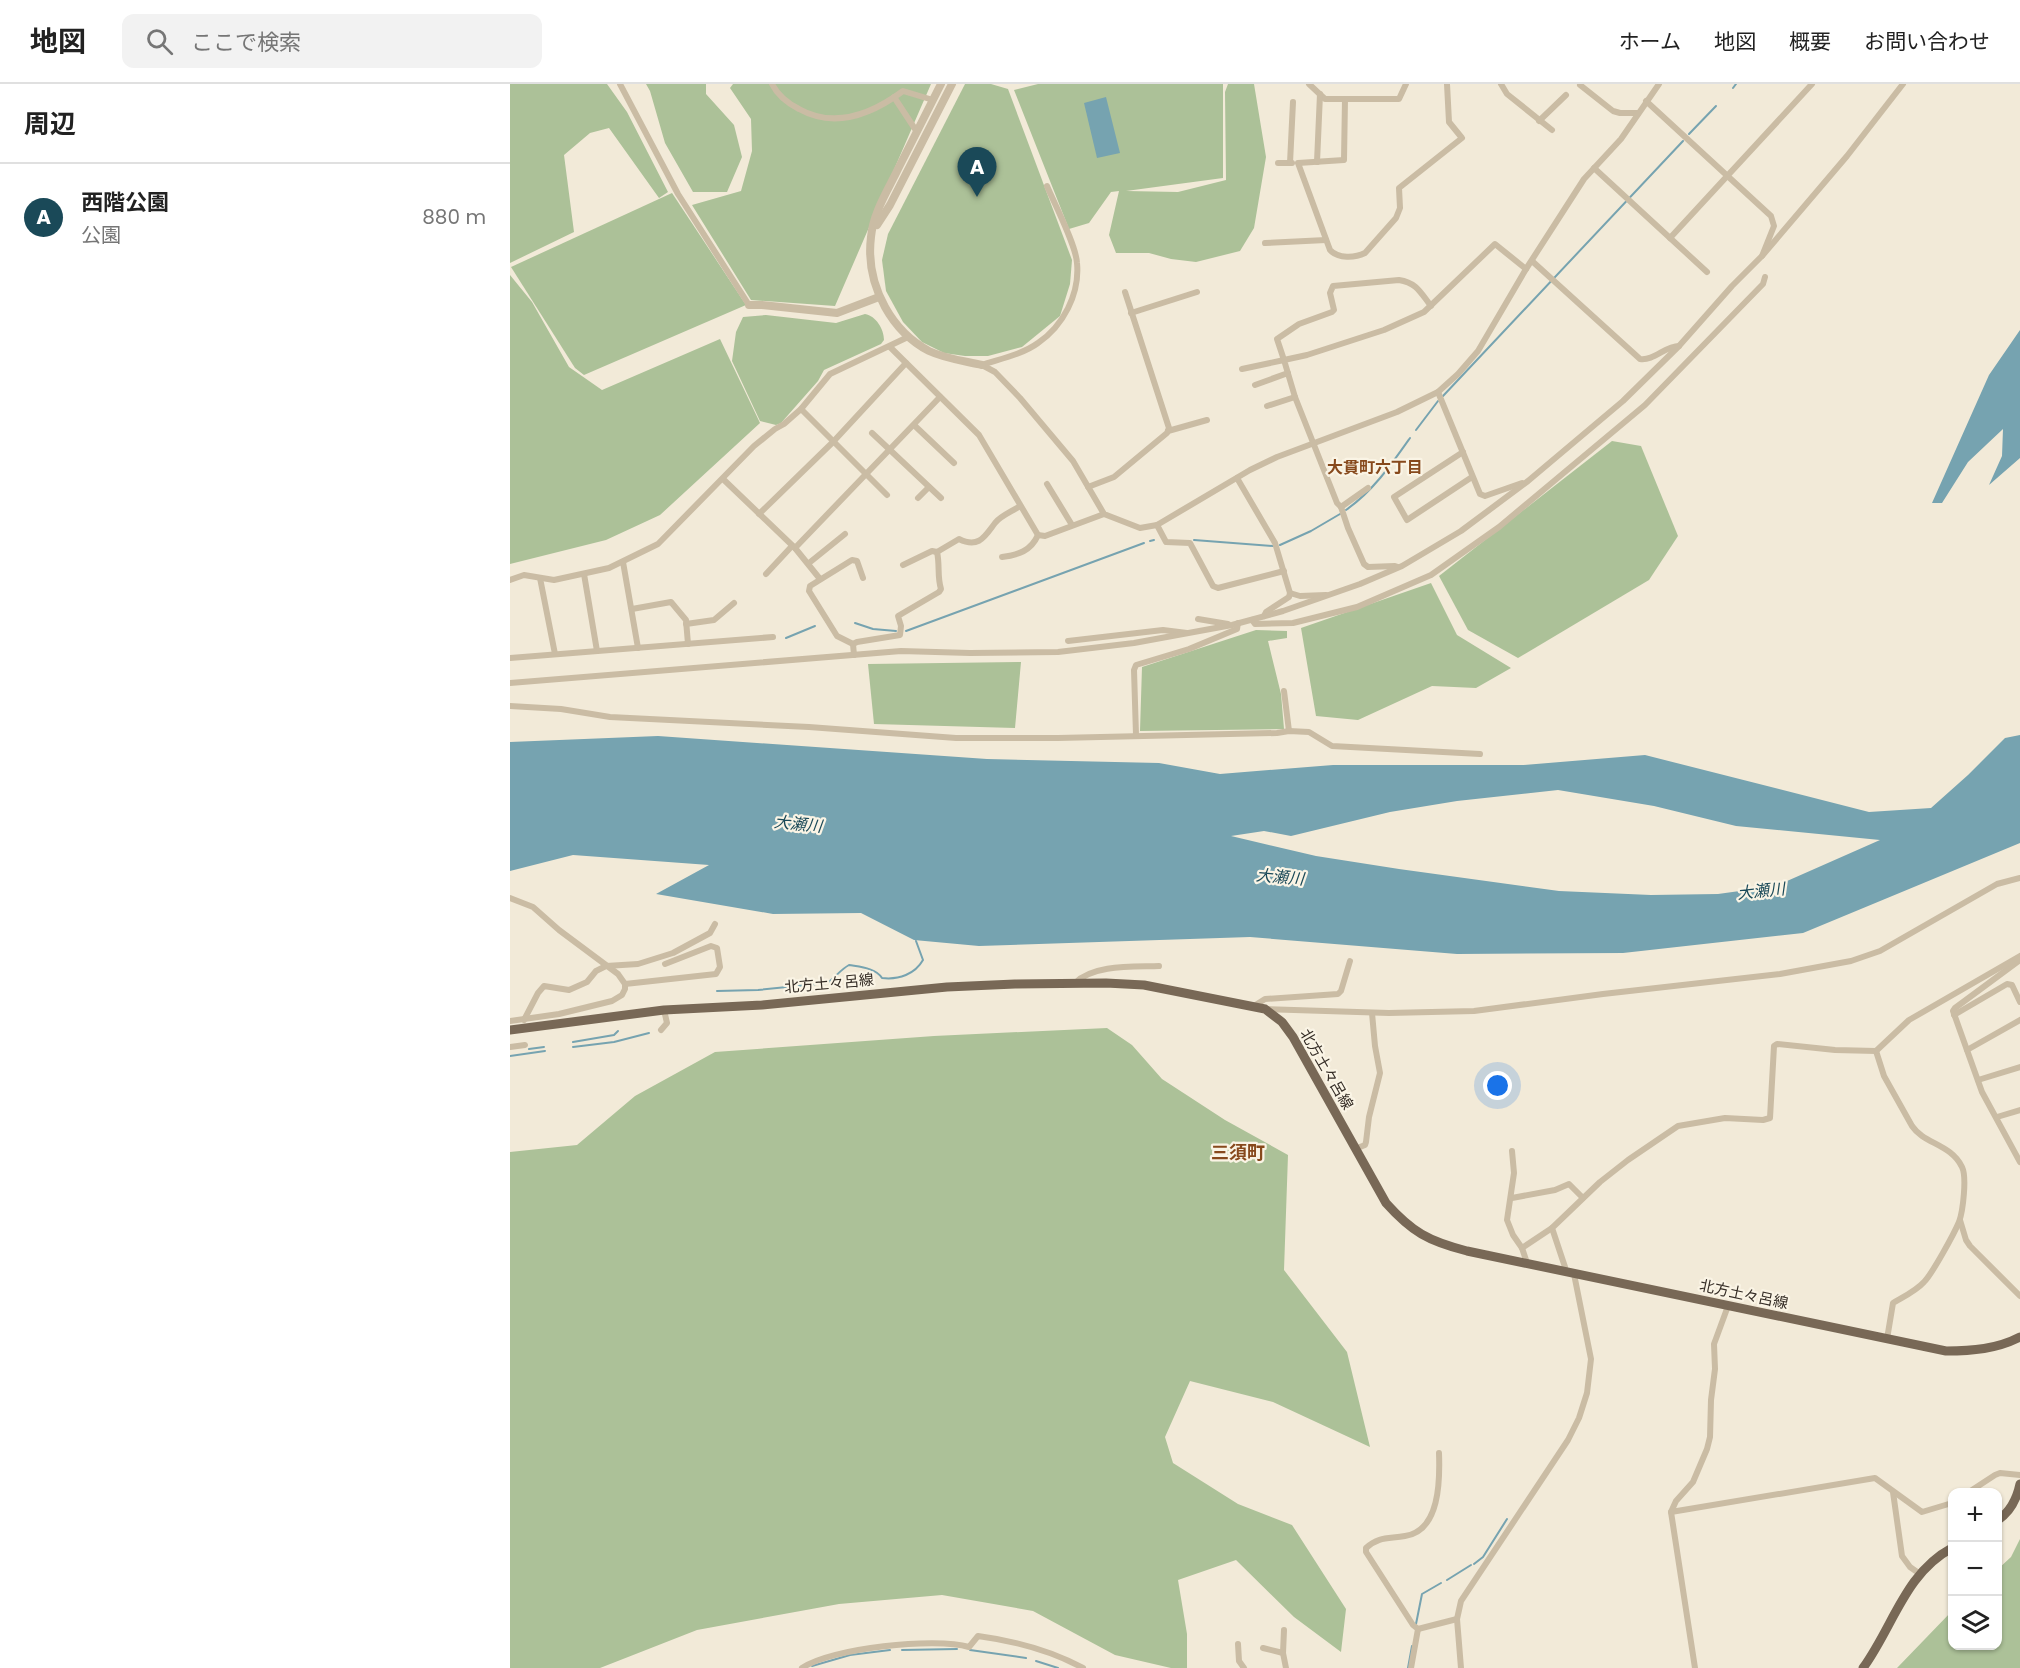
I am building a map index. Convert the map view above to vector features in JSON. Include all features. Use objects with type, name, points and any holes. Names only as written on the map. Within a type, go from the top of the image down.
[{"type":"main road","name":"北方土々呂線","points":[[510,1030],[664,1010],[762,1005],[947,987],[1075,983],[1144,985],[1254,1006],[1264,1009],[1282,1022],[1293,1037],[1386,1203],[1402,1221],[1420,1235],[1449,1246],[1569,1273],[1946,1351],[1995,1347],[2020,1336]]},
{"type":"main road","points":[[2002,1516],[2012,1506],[2020,1484]]},
{"type":"main road","points":[[1863,1668],[1908,1589],[1931,1561],[1948,1551]]},
{"type":"street","points":[[620,84],[678,194],[749,305],[837,313],[879,297]]},
{"type":"street","points":[[772,84],[789,104],[822,118],[842,119],[859,115],[903,91],[933,100]]},
{"type":"street","points":[[941,84],[882,201],[871,234],[870,258],[879,297],[893,321],[908,337],[930,351],[982,365],[994,372],[1020,398],[1073,461],[1104,514],[1140,528],[1157,525],[1277,457],[1397,412],[1438,392],[1478,351],[1526,269],[1584,179],[1621,140],[1659,84]]},
{"type":"street","points":[[871,234],[890,205],[952,84]]},
{"type":"street","points":[[1309,84],[1325,99],[1399,99],[1406,84]]},
{"type":"street","points":[[1298,163],[1330,250],[1335,255],[1359,256],[1365,253],[1396,218],[1400,208],[1399,188],[1462,138],[1449,122],[1447,84]]},
{"type":"street","points":[[1501,84],[1507,94],[1552,130]]},
{"type":"street","points":[[1670,237],[1812,84]]},
{"type":"street","points":[[510,683],[901,651],[1058,652],[1134,643],[1190,634],[1252,620],[1333,594],[1399,567],[1461,531],[1528,481],[1623,401],[1679,346],[1762,256],[1840,165],[1904,84]]},
{"type":"street","points":[[1580,85],[1613,111],[1638,113]]},
{"type":"street","points":[[1317,162],[1320,94]]},
{"type":"street","points":[[1539,121],[1566,95]]},
{"type":"street","points":[[894,97],[917,132]]},
{"type":"street","points":[[1278,163],[1344,160],[1345,99]]},
{"type":"street","points":[[1646,101],[1765,209],[1774,221],[1762,256]]},
{"type":"street","points":[[1290,163],[1293,102]]},
{"type":"street","points":[[1594,168],[1707,272]]},
{"type":"street","points":[[982,365],[1037,344],[1056,327],[1070,305],[1076,286],[1077,262],[1047,186]]},
{"type":"street","points":[[1265,243],[1326,240]]},
{"type":"street","points":[[1242,369],[1307,355],[1384,330],[1424,312],[1495,244],[1526,269]]},
{"type":"street","points":[[1532,261],[1640,359],[1647,360],[1673,346],[1679,346]]},
{"type":"street","points":[[1252,620],[1255,624],[1293,623],[1357,607],[1431,575],[1499,527],[1646,405],[1763,284],[1765,277]]},
{"type":"street","points":[[1399,567],[1368,567],[1364,564],[1295,398],[1278,339],[1299,324],[1334,310],[1330,292],[1333,286],[1398,280],[1408,282],[1415,285],[1431,306]]},
{"type":"street","points":[[1125,292],[1169,428],[1168,431]]},
{"type":"street","points":[[1131,313],[1197,292]]},
{"type":"street","points":[[510,580],[525,575],[554,580],[584,574],[623,562],[658,544],[754,446],[801,409],[830,374],[908,337]]},
{"type":"street","points":[[890,346],[984,442],[1038,535]]},
{"type":"street","points":[[759,514],[833,442],[906,363]]},
{"type":"street","points":[[1255,385],[1288,373]]},
{"type":"street","points":[[1438,392],[1480,494],[1485,495],[1528,481]]},
{"type":"street","points":[[766,574],[890,451],[940,397]]},
{"type":"street","points":[[1267,406],[1295,398]]},
{"type":"street","points":[[801,409],[887,495]]},
{"type":"street","points":[[1088,487],[1114,477],[1168,431],[1207,420]]},
{"type":"street","points":[[914,425],[954,463]]},
{"type":"street","points":[[873,433],[941,498]]},
{"type":"street","points":[[1462,452],[1394,497],[1407,520],[1472,477]]},
{"type":"street","points":[[1237,478],[1275,543],[1290,593],[1289,597],[1266,612],[1264,616]]},
{"type":"street","points":[[723,479],[794,547],[820,579]]},
{"type":"street","points":[[1047,484],[1072,525]]},
{"type":"street","points":[[918,498],[929,487]]},
{"type":"street","points":[[1341,507],[1368,488]]},
{"type":"street","points":[[903,565],[932,551],[937,552],[959,539],[970,543],[987,536],[995,522],[1020,506]]},
{"type":"street","points":[[1038,535],[1045,536],[1104,514]]},
{"type":"street","points":[[1157,525],[1166,542],[1190,543],[1213,586],[1218,588],[1284,572]]},
{"type":"street","points":[[808,563],[844,534]]},
{"type":"street","points":[[1002,557],[1016,556],[1029,548],[1038,535]]},
{"type":"street","points":[[862,578],[857,561],[852,560],[810,586],[809,591],[837,636],[853,644],[900,635],[901,626],[898,616],[941,589],[938,579],[940,566],[937,552]]},
{"type":"street","points":[[623,562],[639,648]]},
{"type":"street","points":[[584,574],[597,651]]},
{"type":"street","points":[[540,578],[555,654]]},
{"type":"street","points":[[1290,593],[1300,596],[1333,594]]},
{"type":"street","points":[[632,609],[671,602],[686,620],[688,644]]},
{"type":"street","points":[[686,624],[714,620],[734,603]]},
{"type":"street","points":[[1197,619],[1235,624]]},
{"type":"street","points":[[1136,735],[1134,670],[1136,665],[1189,649],[1237,629],[1235,624]]},
{"type":"street","points":[[1068,642],[1163,630],[1190,634]]},
{"type":"street","points":[[510,658],[773,637]]},
{"type":"street","points":[[853,644],[854,655]]},
{"type":"street","points":[[1284,691],[1289,731]]},
{"type":"street","points":[[510,706],[561,709],[610,717],[808,727],[956,738],[1058,738],[1289,731],[1309,732],[1332,746],[1480,754]]},
{"type":"street","points":[[1264,1009],[1372,1013],[1474,1011],[1603,994],[1741,980],[1823,967],[1880,951],[1998,884],[2020,878]]},
{"type":"street","points":[[510,898],[533,907],[559,930],[618,974],[625,984],[622,995],[612,1001],[560,1014],[510,1021]]},
{"type":"street","points":[[520,1028],[544,986],[569,990],[587,982],[596,971],[606,966],[638,964],[673,953],[710,933],[715,924]]},
{"type":"street","points":[[625,984],[716,974],[720,967],[717,948],[711,946],[665,964]]},
{"type":"street","points":[[1522,1248],[1552,1228],[1628,1160],[1678,1126],[1725,1118],[1763,1120],[1770,1118],[1774,1046],[1777,1044],[1835,1050],[1876,1051],[1909,1020],[2020,956]]},
{"type":"street","points":[[2019,1159],[1982,1092],[1953,1011],[2020,960]]},
{"type":"street","points":[[1254,1006],[1265,999],[1338,994],[1350,961]]},
{"type":"street","points":[[1075,983],[1082,976],[1103,970],[1159,966]]},
{"type":"street","points":[[1954,1015],[2007,984],[2012,985],[2020,1002]]},
{"type":"street","points":[[662,1030],[667,1023],[664,1010]]},
{"type":"street","points":[[1355,1149],[1365,1145],[1369,1117],[1380,1078],[1372,1013]]},
{"type":"street","points":[[1967,1050],[2020,1020]]},
{"type":"street","points":[[510,1047],[525,1045]]},
{"type":"street","points":[[1876,1051],[1884,1076],[1917,1133],[1949,1152],[1962,1167],[1964,1183],[1960,1220],[1929,1276],[1921,1285],[1893,1303],[1887,1339]]},
{"type":"street","points":[[1978,1080],[2020,1067]]},
{"type":"street","points":[[1997,1117],[2020,1110]]},
{"type":"street","points":[[1512,1151],[1514,1166],[1512,1198],[1507,1220],[1527,1263]]},
{"type":"street","points":[[1512,1198],[1555,1190],[1569,1184],[1583,1198]]},
{"type":"street","points":[[1960,1220],[1970,1246],[2020,1296]]},
{"type":"street","points":[[1461,1668],[1457,1619],[1461,1601],[1568,1440],[1587,1393],[1591,1359],[1569,1273],[1552,1228]]},
{"type":"street","points":[[1695,1668],[1671,1512],[1676,1501],[1693,1482],[1707,1449],[1715,1369],[1714,1344],[1728,1306]]},
{"type":"street","points":[[1418,1629],[1413,1625],[1366,1552],[1366,1548],[1375,1540],[1414,1534],[1430,1518],[1435,1504],[1439,1453]]},
{"type":"street","points":[[1975,1488],[2000,1473],[2020,1475]]},
{"type":"street","points":[[1671,1512],[1875,1478],[1922,1512],[1948,1504]]},
{"type":"street","points":[[1893,1492],[1902,1556],[1910,1567],[1920,1574]]},
{"type":"street","points":[[1418,1629],[1457,1619]]},
{"type":"street","points":[[1411,1668],[1418,1629]]},
{"type":"street","points":[[1284,1630],[1283,1653],[1286,1668]]},
{"type":"street","points":[[802,1668],[862,1648],[940,1643],[957,1643],[969,1647],[978,1636],[1018,1642],[1062,1657],[1083,1668]]},
{"type":"street","points":[[1238,1644],[1239,1661],[1244,1668]]},
{"type":"street","points":[[1263,1648],[1283,1653]]},
{"type":"green space","points":[[510,84],[607,84],[627,112],[668,192],[659,198],[609,128],[590,133],[564,155],[574,232],[510,263]]},
{"type":"green space","points":[[646,84],[706,84],[706,94],[734,125],[742,157],[727,192],[693,192],[665,143]]},
{"type":"green space","points":[[733,84],[931,84],[835,306],[751,300],[692,205],[741,191],[752,151],[751,119],[730,88]]},
{"type":"green space","points":[[965,84],[991,84],[1008,89],[1072,260],[1070,284],[1060,316],[1022,347],[988,356],[944,353],[922,342],[903,322],[886,291],[882,260],[888,234]]},
{"type":"green space","points":[[1038,84],[1223,84],[1223,178],[1126,191],[1178,192],[1226,180],[1225,92],[1228,84],[1254,84],[1266,157],[1254,228],[1240,251],[1196,262],[1149,253],[1116,253],[1109,235],[1119,191],[1111,192],[1089,223],[1069,229],[1014,90]]},
{"type":"green space","points":[[672,193],[746,305],[584,375],[575,368],[511,267]]},
{"type":"green space","points":[[510,275],[532,302],[569,367],[602,390],[720,339],[760,423],[660,515],[606,540],[510,564]]},
{"type":"green space","points":[[865,314],[873,317],[881,327],[884,340],[881,344],[824,370],[818,381],[781,423],[776,425],[760,421],[732,361],[736,332],[743,317],[766,315],[836,323]]},
{"type":"green space","points":[[1612,441],[1641,446],[1678,536],[1649,580],[1518,658],[1468,630],[1439,576]]},
{"type":"green space","points":[[1431,583],[1457,635],[1511,668],[1476,688],[1432,686],[1358,720],[1316,716],[1301,628]]},
{"type":"green space","points":[[1256,630],[1287,631],[1287,638],[1268,641],[1281,694],[1284,729],[1140,731],[1142,667]]},
{"type":"green space","points":[[1021,662],[1015,728],[874,724],[868,664]]},
{"type":"green space","points":[[1107,1028],[1132,1045],[1162,1079],[1225,1120],[1288,1155],[1284,1270],[1347,1352],[1370,1447],[1273,1402],[1190,1381],[1165,1437],[1173,1463],[1238,1504],[1292,1525],[1346,1609],[1341,1652],[1294,1617],[1236,1560],[1178,1580],[1187,1634],[1187,1668],[1171,1668],[1115,1655],[1033,1611],[942,1595],[839,1604],[697,1630],[600,1668],[510,1668],[510,1152],[577,1145],[635,1096],[715,1052],[934,1036]]},
{"type":"green space","points":[[2020,1539],[2020,1668],[1897,1668],[1948,1615],[1948,1650],[2002,1650],[2002,1565],[2011,1557]]},
{"type":"water","points":[[1106,97],[1120,153],[1097,158],[1084,103]]},
{"type":"water","points":[[2020,330],[2020,458],[1989,485],[2002,456],[2003,429],[1968,462],[1942,503],[1932,503],[1989,375]]},
{"type":"water","name":"大瀬川","points":[[2020,735],[2020,843],[1803,933],[1623,953],[1457,954],[1250,937],[979,946],[914,940],[861,913],[773,914],[656,894],[709,865],[573,855],[510,871],[510,742],[658,736],[987,759],[1159,763],[1220,774],[1333,765],[1524,765],[1645,755],[1869,812],[1931,808],[2005,738]],"holes":[[[1558,790],[1654,806],[1736,826],[1880,840],[1776,886],[1718,894],[1651,895],[1559,891],[1399,869],[1316,856],[1231,836],[1264,831],[1291,836],[1390,812],[1457,801]]]},
{"type":"waterway","points":[[1733,88],[1736,84]]},
{"type":"waterway","points":[[1689,134],[1716,106]]},
{"type":"waterway","points":[[1443,396],[1683,141]]},
{"type":"waterway","points":[[1416,430],[1438,401]]},
{"type":"waterway","points":[[1346,510],[1373,486],[1410,438]]},
{"type":"waterway","points":[[1280,545],[1340,514]]},
{"type":"waterway","points":[[1150,541],[1154,540]]},
{"type":"waterway","points":[[1194,540],[1273,546]]},
{"type":"waterway","points":[[906,631],[1144,543]]},
{"type":"waterway","points":[[855,623],[873,629],[896,631]]},
{"type":"waterway","points":[[786,638],[815,626]]},
{"type":"waterway","points":[[717,991],[758,990],[827,983],[849,965],[872,970],[882,978],[900,977],[916,969],[923,960],[916,941]]},
{"type":"waterway","points":[[573,1042],[614,1035],[618,1031]]},
{"type":"waterway","points":[[573,1047],[614,1042],[649,1033]]},
{"type":"waterway","points":[[529,1049],[544,1047]]},
{"type":"waterway","points":[[510,1056],[545,1051]]},
{"type":"waterway","points":[[1474,1564],[1483,1557],[1507,1519]]},
{"type":"waterway","points":[[1447,1580],[1471,1565]]},
{"type":"waterway","points":[[1416,1624],[1422,1594],[1441,1583]]},
{"type":"waterway","points":[[1408,1668],[1412,1646]]},
{"type":"waterway","points":[[902,1650],[957,1649]]},
{"type":"waterway","points":[[812,1666],[850,1655],[890,1650]]},
{"type":"waterway","points":[[970,1650],[1026,1658]]},
{"type":"waterway","points":[[1036,1661],[1058,1668]]},
{"type":"place","name":"西階公園","points":[[977,197]]},
{"type":"district","name":"大貫町六丁目","points":[[1375,467]]},
{"type":"district","name":"三須町","points":[[1238,1152]]}]
